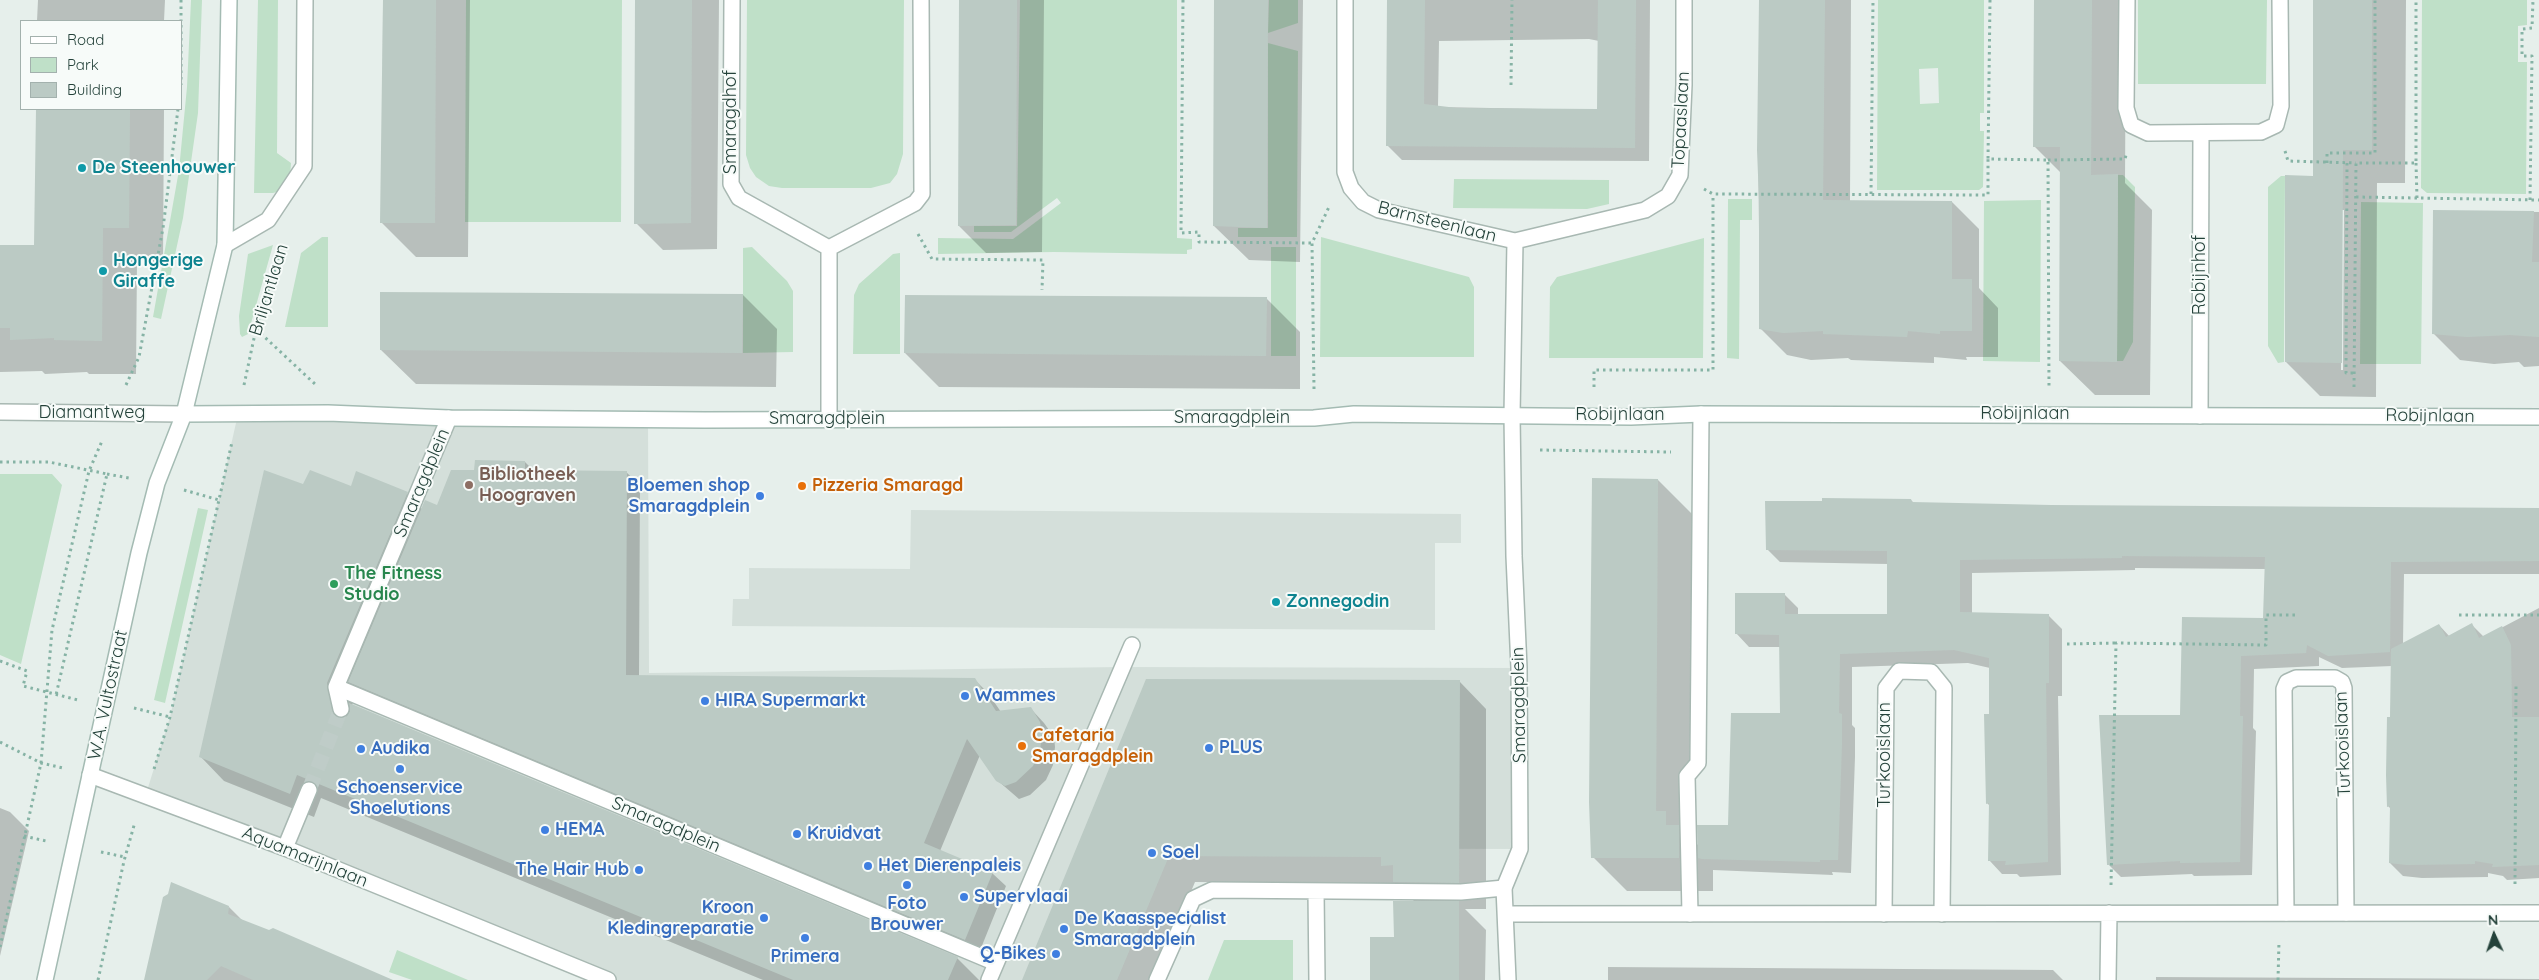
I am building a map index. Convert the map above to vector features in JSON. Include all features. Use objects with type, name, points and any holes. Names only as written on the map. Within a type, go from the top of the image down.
[{"type":"street","points":[[184,414],[225,245],[229,0]]},
{"type":"street","name":"Briljantlaan","points":[[225,245],[268,220],[304,166],[305,0]]},
{"type":"street","name":"Smaragdhof","points":[[732,0],[731,184],[739,198],[829,248]]},
{"type":"street","points":[[828,419],[829,248],[915,203],[922,194],[921,0]]},
{"type":"street","name":"Barnsteenlaan","points":[[1345,0],[1345,172],[1351,188],[1363,202],[1379,210],[1515,241],[1512,415]]},
{"type":"street","name":"Topaaslaan","points":[[1515,241],[1645,210],[1668,196],[1680,174],[1684,85],[1684,0]]},
{"type":"street","points":[[2127,0],[2126,108],[2132,125],[2148,133],[2261,132],[2276,125],[2280,106],[2280,0]]},
{"type":"street","name":"Robijnhof","points":[[2200,416],[2201,133]]},
{"type":"street","name":"Diamantweg","points":[[0,412],[184,414]]},
{"type":"street","name":"Smaragdplein","points":[[184,414],[347,414],[449,418],[828,419],[1314,418],[1354,414],[1512,415],[1514,556],[1519,668],[1520,849],[1504,888],[1508,980]]},
{"type":"street","name":"W.A. Vultostraat","points":[[45,980],[151,506],[157,483],[184,414]]},
{"type":"street","points":[[1690,914],[1688,776],[1698,763],[1699,453],[1701,414]]},
{"type":"street","name":"Robijnlaan","points":[[1512,415],[1631,417],[1701,414],[2049,414],[2539,418]]},
{"type":"street","name":"Smaragdplein","points":[[449,418],[336,687],[996,963]]},
{"type":"street","points":[[989,980],[1132,645]]},
{"type":"street","name":"Turkooislaan","points":[[1884,914],[1886,688],[1899,671],[1931,672],[1944,688],[1942,914]]},
{"type":"street","name":"Turkooislaan","points":[[2286,913],[2284,688],[2287,682],[2296,678],[2335,678],[2342,682],[2344,688],[2346,913]]},
{"type":"street","points":[[336,687],[341,709]]},
{"type":"street","name":"Aquamarijnlaan","points":[[90,775],[146,794],[285,848],[573,973],[608,980]]},
{"type":"street","points":[[285,848],[309,790]]},
{"type":"street","points":[[1157,980],[1193,898],[1212,890],[1461,892],[1504,888]]},
{"type":"street","points":[[1316,891],[1316,980]]},
{"type":"street","points":[[2108,980],[2109,913]]},
{"type":"street","points":[[1506,914],[2539,913]]},
{"type":"path","points":[[181,0],[181,20]]},
{"type":"path","points":[[1183,0],[1181,233],[1199,232],[1199,242],[1312,242]]},
{"type":"path","points":[[1512,0],[1512,85]]},
{"type":"path","points":[[1871,194],[1873,0]]},
{"type":"path","points":[[1680,174],[1713,194],[1988,195],[1990,0]]},
{"type":"path","points":[[2327,163],[2327,153],[2375,154],[2375,0]]},
{"type":"path","points":[[2416,0],[2417,198]]},
{"type":"path","points":[[2530,200],[2532,56],[2522,56],[2522,29],[2532,28],[2532,0]]},
{"type":"path","points":[[0,947],[41,763],[52,630],[89,471],[139,357],[163,228],[178,110]]},
{"type":"path","points":[[1988,159],[2125,159],[2132,125]]},
{"type":"path","points":[[2276,125],[2288,161],[2416,163]]},
{"type":"path","points":[[2048,160],[2049,414]]},
{"type":"path","points":[[2347,163],[2346,373],[2354,373]]},
{"type":"path","points":[[2353,415],[2356,163]]},
{"type":"path","points":[[1314,418],[1312,242],[1345,172]]},
{"type":"path","points":[[1713,194],[1713,370]]},
{"type":"path","points":[[2356,197],[2539,200]]},
{"type":"path","points":[[904,209],[932,259],[1043,260],[1042,290]]},
{"type":"path","name":"Briljantlaan","points":[[238,414],[256,329],[284,241]]},
{"type":"path","points":[[256,329],[347,414]]},
{"type":"path","points":[[98,980],[125,857],[170,717],[238,414]]},
{"type":"path","name":"Robijnlaan","points":[[1512,450],[1699,453]]},
{"type":"path","points":[[0,462],[49,462],[108,474],[56,695]]},
{"type":"path","points":[[2067,644],[2266,646],[2266,615],[2295,615]]},
{"type":"path","points":[[2459,615],[2539,615]]},
{"type":"path","points":[[2109,913],[2113,862],[2116,643]]},
{"type":"path","points":[[0,661],[27,671],[23,686]]},
{"type":"path","points":[[2515,913],[2516,685]]},
{"type":"path","points":[[0,742],[41,763],[90,775]]},
{"type":"path","points":[[2278,980],[2278,945],[2286,913]]},
{"type":"shaded area","points":[[238,414],[648,419],[649,673],[1122,667],[1519,668],[1520,849],[1171,848],[1114,980],[608,980],[146,794],[170,717]]},
{"type":"shaded area","points":[[911,510],[1461,514],[1461,543],[1435,543],[1435,630],[732,626],[733,599],[749,599],[749,568],[910,569]]},
{"type":"green space","points":[[191,0],[202,0],[198,113],[183,218],[161,319],[153,317],[179,170],[187,87]]},
{"type":"green space","points":[[258,0],[278,0],[277,153],[291,163],[290,178],[280,191],[273,193],[254,193]]},
{"type":"green space","points":[[466,0],[622,0],[621,222],[465,222]]},
{"type":"green space","points":[[747,0],[904,0],[903,154],[897,174],[890,183],[871,188],[782,188],[769,186],[756,177],[750,168],[746,155]]},
{"type":"green space","points":[[1020,0],[1177,0],[1177,238],[1192,239],[1192,249],[1187,250],[1187,254],[1054,252],[938,254],[938,238],[1013,239],[1061,203],[1057,198],[1011,232],[974,232],[974,226],[1017,226]]},
{"type":"green space","points":[[1269,0],[1298,0],[1298,23],[1268,33]]},
{"type":"green space","points":[[1878,0],[1984,0],[1984,113],[1980,113],[1980,131],[1984,131],[1983,187],[1979,190],[1877,190]],"holes":[[[1938,68],[1939,103],[1920,104],[1919,69]]]},
{"type":"green space","points":[[2138,0],[2267,0],[2266,84],[2138,84]]},
{"type":"green space","points":[[2422,0],[2527,0],[2527,25],[2518,26],[2518,62],[2527,62],[2526,194],[2427,193],[2421,188]]},
{"type":"green space","points":[[1268,43],[1298,51],[1297,237],[1238,237],[1238,228],[1268,228]]},
{"type":"green space","points":[[2118,175],[2123,175],[2135,187],[2133,342],[2123,361],[2117,361]]},
{"type":"green space","points":[[2281,176],[2285,176],[2284,362],[2278,363],[2268,346],[2268,187]]},
{"type":"green space","points":[[1454,179],[1609,180],[1609,204],[1587,209],[1453,208]]},
{"type":"green space","points":[[1728,199],[1752,199],[1752,220],[1740,220],[1739,359],[1727,358]]},
{"type":"green space","points":[[2041,200],[2040,362],[1983,361],[1984,201]]},
{"type":"green space","points":[[2361,202],[2423,203],[2421,364],[2360,364]]},
{"type":"green space","points":[[322,237],[328,237],[328,327],[285,327],[301,253]]},
{"type":"green space","points":[[1321,237],[1469,277],[1474,287],[1474,357],[1320,357]]},
{"type":"green space","points":[[1704,238],[1703,358],[1549,358],[1550,287],[1557,277]]},
{"type":"green space","points":[[273,245],[248,334],[242,337],[240,334],[239,316],[248,254]]},
{"type":"green space","points":[[752,247],[787,281],[793,291],[793,352],[743,353],[743,248]]},
{"type":"green space","points":[[1271,247],[1296,247],[1296,356],[1271,356]]},
{"type":"green space","points":[[900,253],[900,354],[853,354],[854,295],[859,284],[893,254]]},
{"type":"green space","points":[[0,474],[52,474],[62,485],[21,664],[0,655]]},
{"type":"green space","points":[[198,508],[208,510],[165,703],[154,700]]},
{"type":"green space","points":[[1224,940],[1293,940],[1293,980],[1208,980]]},
{"type":"green space","points":[[397,950],[468,980],[412,980],[389,972]]},
{"type":"building","points":[[383,0],[436,0],[435,223],[380,223]]},
{"type":"building","points":[[635,0],[692,0],[691,223],[634,224]]},
{"type":"building","points":[[959,0],[1017,0],[1016,225],[958,226]]},
{"type":"building","points":[[1214,0],[1268,0],[1267,228],[1213,226]]},
{"type":"building","points":[[1387,0],[1425,0],[1424,104],[1457,108],[1597,109],[1598,0],[1636,0],[1635,148],[1386,146]]},
{"type":"building","points":[[1759,0],[1825,0],[1823,200],[1952,201],[1952,279],[1972,279],[1972,331],[1940,331],[1940,334],[1908,331],[1907,337],[1823,334],[1823,331],[1783,333],[1759,329],[1757,150]]},
{"type":"building","points":[[2034,0],[2092,0],[2091,175],[2118,174],[2117,362],[2059,361],[2060,147],[2033,147]]},
{"type":"building","points":[[2313,0],[2372,0],[2372,150],[2343,150],[2342,363],[2285,362],[2285,175],[2313,176]]},
{"type":"building","name":"De Steenhouwer","points":[[36,110],[130,110],[129,228],[103,228],[102,341],[54,340],[54,338],[10,340],[10,328],[0,328],[0,245],[34,245]]},
{"type":"building","points":[[2433,210],[2534,211],[2532,262],[2539,262],[2539,337],[2510,335],[2467,337],[2432,334]]},
{"type":"building","points":[[380,292],[743,294],[742,353],[380,350]]},
{"type":"building","points":[[905,295],[1267,297],[1266,356],[904,353]]},
{"type":"building","points":[[475,460],[525,461],[525,470],[627,471],[626,675],[975,678],[996,711],[1031,707],[1040,722],[1042,733],[1040,751],[1033,766],[1016,782],[1005,786],[996,781],[967,739],[924,843],[993,872],[965,940],[348,682],[425,500],[437,505],[451,470],[474,470]]},
{"type":"building","points":[[264,470],[303,484],[310,470],[351,486],[356,471],[408,492],[327,683],[334,716],[343,718],[347,716],[350,711],[349,703],[958,957],[948,980],[793,980],[297,775],[290,794],[199,757]]},
{"type":"building","points":[[1592,478],[1658,479],[1656,811],[1666,811],[1666,825],[1679,825],[1679,858],[1591,858],[1589,802]]},
{"type":"building","points":[[1822,498],[1911,499],[1912,502],[2051,505],[2539,508],[2539,561],[2391,562],[2390,652],[2328,656],[2307,645],[2306,653],[2241,656],[2240,716],[2243,716],[2240,862],[2180,863],[2180,861],[2107,865],[2099,715],[2180,715],[2182,617],[2263,618],[2265,557],[2122,556],[2122,558],[1960,560],[1960,612],[2049,614],[2049,683],[2046,683],[2048,862],[2005,865],[2006,861],[1988,861],[1989,803],[1986,804],[1984,714],[1989,714],[1989,658],[1954,650],[1840,654],[1839,713],[1842,714],[1842,743],[1838,860],[1820,860],[1820,862],[1698,858],[1697,825],[1728,825],[1731,713],[1780,713],[1779,635],[1735,634],[1735,593],[1785,593],[1785,614],[1887,614],[1887,551],[1766,550],[1765,501],[1822,501]]},
{"type":"building","points":[[2472,623],[2479,638],[2502,626],[2511,645],[2512,717],[2539,717],[2539,865],[2492,867],[2493,864],[2475,861],[2475,864],[2407,865],[2389,863],[2390,806],[2387,807],[2386,775],[2387,717],[2390,717],[2391,649],[2439,624],[2446,637]]},
{"type":"building","points":[[1146,679],[1460,680],[1459,883],[1393,882],[1393,865],[1381,866],[1381,857],[1169,856],[1117,980],[1022,980]]},
{"type":"building","points":[[171,882],[229,906],[228,914],[269,930],[273,928],[393,980],[253,980],[221,966],[207,980],[144,980],[163,897],[168,894]]},
{"type":"building","points":[[1393,901],[1459,901],[1459,980],[1370,980],[1370,937],[1394,937]]},
{"type":"tunnel","points":[[309,790],[341,709]]},
{"type":"place","name":"De Steenhouwer","points":[[82,168]]},
{"type":"place","name":"Hongerige Giraffe","points":[[103,271]]},
{"type":"place","name":"Bibliotheek Hoograven","points":[[469,485]]},
{"type":"place","name":"Pizzeria Smaragd","points":[[802,486]]},
{"type":"place","name":"Bloemen shop Smaragdplein","points":[[760,496]]},
{"type":"place","name":"The Fitness Studio","points":[[334,584]]},
{"type":"place","name":"Zonnegodin","points":[[1276,602]]},
{"type":"place","name":"Wammes","points":[[965,696]]},
{"type":"place","name":"HIRA Supermarkt","points":[[705,701]]},
{"type":"place","name":"Cafetaria Smaragdplein","points":[[1022,746]]},
{"type":"place","name":"PLUS","points":[[1209,748]]},
{"type":"place","name":"Audika","points":[[361,749]]},
{"type":"place","name":"Schoenservice Shoelutions","points":[[400,769]]},
{"type":"place","name":"HEMA","points":[[545,830]]},
{"type":"place","name":"Kruidvat","points":[[797,834]]},
{"type":"place","name":"Soel","points":[[1152,853]]},
{"type":"place","name":"Het Dierenpaleis","points":[[868,866]]},
{"type":"place","name":"The Hair Hub","points":[[639,870]]},
{"type":"place","name":"Foto Brouwer","points":[[907,885]]},
{"type":"place","name":"Supervlaai","points":[[964,897]]},
{"type":"place","name":"Kroon Kledingreparatie","points":[[764,918]]},
{"type":"place","name":"De Kaasspecialist Smaragdplein","points":[[1064,929]]},
{"type":"place","name":"Primera","points":[[805,938]]},
{"type":"place","name":"Q-Bikes","points":[[1056,954]]}]
